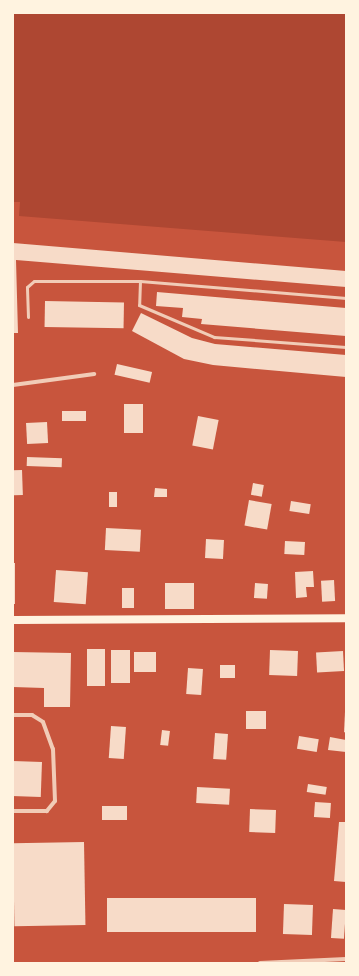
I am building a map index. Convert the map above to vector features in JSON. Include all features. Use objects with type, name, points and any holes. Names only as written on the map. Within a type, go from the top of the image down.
[{"type":"main road","points":[[13,620],[346,618]]},
{"type":"street","points":[[13,385],[94,374]]},
{"type":"street","points":[[13,715],[32,715],[43,722],[53,748],[55,801],[47,811],[13,811]]},
{"type":"street","points":[[260,963],[346,960]]},
{"type":"lane","points":[[140,281],[139,305],[214,337],[346,347]]},
{"type":"lane","points":[[28,317],[26,287],[34,282],[140,281],[346,298]]},
{"type":"shaded area","points":[[13,13],[346,13],[346,242],[19,216],[20,202],[13,202]]},
{"type":"building","points":[[13,243],[346,271],[346,287],[16,260],[18,333],[13,333]]},
{"type":"building","points":[[157,292],[346,308],[346,336],[201,324],[202,319],[182,317],[183,308],[156,306]]},
{"type":"building","points":[[45,301],[124,302],[124,328],[45,327]]},
{"type":"building","points":[[141,313],[192,338],[215,344],[346,355],[346,377],[213,365],[184,359],[132,331]]},
{"type":"building","points":[[117,364],[152,372],[150,383],[115,375]]},
{"type":"building","points":[[124,404],[143,404],[143,433],[124,433]]},
{"type":"building","points":[[62,411],[86,411],[86,421],[62,421]]},
{"type":"building","points":[[198,416],[219,420],[213,449],[192,445]]},
{"type":"building","points":[[47,422],[48,443],[27,444],[26,423]]},
{"type":"building","points":[[27,457],[62,458],[62,467],[27,466]]},
{"type":"building","points":[[13,470],[22,470],[23,495],[14,495]]},
{"type":"building","points":[[253,483],[264,485],[262,497],[251,495]]},
{"type":"building","points":[[155,488],[167,489],[167,497],[154,497]]},
{"type":"building","points":[[109,492],[117,492],[117,507],[109,507]]},
{"type":"building","points":[[249,500],[272,504],[267,530],[244,526]]},
{"type":"building","points":[[291,501],[311,504],[309,514],[289,511]]},
{"type":"building","points":[[106,528],[141,530],[140,552],[105,550]]},
{"type":"building","points":[[206,539],[224,540],[223,559],[205,558]]},
{"type":"building","points":[[285,541],[305,542],[304,555],[284,554]]},
{"type":"building","points":[[13,563],[15,563],[15,604],[13,604]]},
{"type":"building","points":[[56,570],[88,572],[86,604],[54,602]]},
{"type":"building","points":[[313,571],[314,587],[306,587],[307,597],[296,598],[295,572]]},
{"type":"building","points":[[334,580],[335,601],[322,602],[321,581]]},
{"type":"building","points":[[165,583],[194,583],[194,609],[165,609]]},
{"type":"building","points":[[255,583],[268,584],[267,599],[254,598]]},
{"type":"building","points":[[122,588],[134,588],[134,608],[122,608]]},
{"type":"building","points":[[87,649],[105,649],[105,686],[87,686]]},
{"type":"building","points":[[111,650],[130,650],[130,683],[111,683]]},
{"type":"building","points":[[270,650],[298,651],[297,676],[269,675]]},
{"type":"building","points":[[343,651],[344,671],[317,672],[316,652]]},
{"type":"building","points":[[13,652],[71,653],[70,707],[44,707],[44,688],[13,687]]},
{"type":"building","points":[[134,652],[156,652],[156,672],[134,672]]},
{"type":"building","points":[[220,665],[235,665],[235,678],[220,678]]},
{"type":"building","points":[[188,668],[203,669],[201,695],[186,694]]},
{"type":"building","points":[[246,711],[266,711],[266,729],[246,729]]},
{"type":"building","points":[[346,712],[346,733],[344,732]]},
{"type":"building","points":[[111,726],[126,727],[124,759],[109,758]]},
{"type":"building","points":[[162,730],[170,731],[168,746],[160,745]]},
{"type":"building","points":[[215,733],[228,734],[226,760],[213,759]]},
{"type":"building","points":[[299,736],[319,739],[317,752],[297,749]]},
{"type":"building","points":[[330,737],[346,740],[346,752],[328,750]]},
{"type":"building","points":[[13,761],[42,762],[41,797],[13,796]]},
{"type":"building","points":[[308,784],[327,787],[326,795],[307,792]]},
{"type":"building","points":[[197,787],[230,789],[229,805],[196,803]]},
{"type":"building","points":[[315,802],[331,803],[330,818],[314,817]]},
{"type":"building","points":[[102,806],[127,806],[127,820],[102,820]]},
{"type":"building","points":[[250,809],[276,810],[275,833],[249,832]]},
{"type":"building","points":[[339,822],[346,822],[346,882],[334,881]]},
{"type":"building","points":[[84,842],[85,925],[14,926],[13,843]]},
{"type":"building","points":[[107,898],[256,898],[256,932],[107,932]]},
{"type":"building","points":[[284,904],[313,905],[312,935],[283,934]]},
{"type":"building","points":[[333,909],[346,910],[344,939],[331,938]]}]
